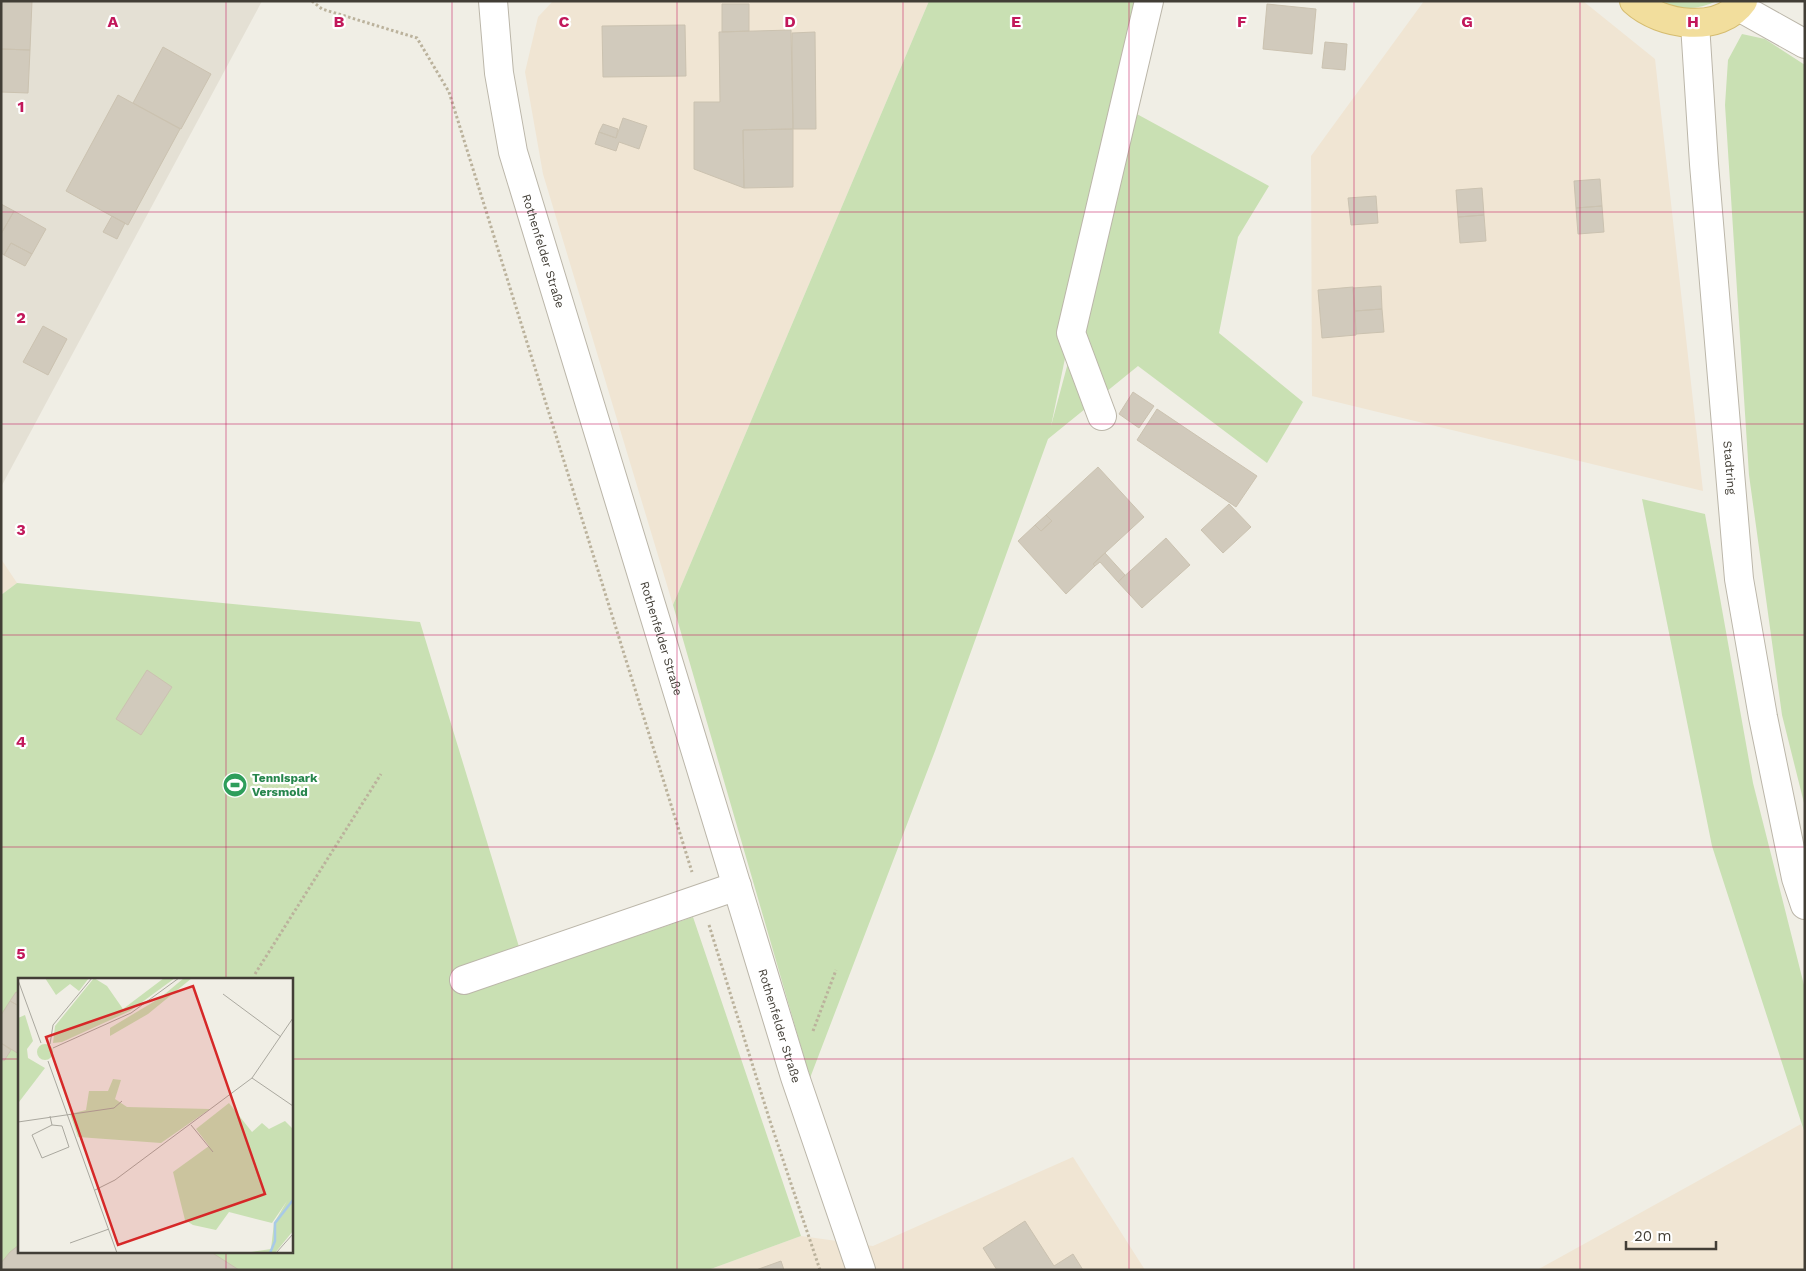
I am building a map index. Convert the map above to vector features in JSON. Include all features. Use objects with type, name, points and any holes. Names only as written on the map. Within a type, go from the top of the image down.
[{"type":"main road","points":[[1634,1],[1659,17],[1695,24],[1717,20],[1741,4]]},
{"type":"street","name":"Rothenfelder Straße","points":[[493,1],[499,73],[514,152],[795,1077],[861,1270]]},
{"type":"street","points":[[1102,416],[1071,333],[1149,1]]},
{"type":"street","points":[[1741,4],[1805,44]]},
{"type":"street","name":"Stadtring","points":[[1695,24],[1704,164],[1739,579],[1762,717],[1796,878],[1805,904]]},
{"type":"street","points":[[464,980],[736,886]]},
{"type":"path","points":[[312,1],[322,9],[417,38],[449,92],[769,1118],[820,1270]]},
{"type":"path","points":[[255,974],[382,774]]},
{"type":"path","points":[[812,1033],[836,970]]},
{"type":"shaded area","points":[[1,1],[262,1],[1,487]]},
{"type":"shaded area","points":[[553,1],[929,1],[673,605],[543,174],[525,72],[538,17]]},
{"type":"shaded area","points":[[1424,1],[1583,1],[1655,59],[1703,491],[1312,396],[1311,156]]},
{"type":"shaded area","points":[[1,559],[17,583],[1,595]]},
{"type":"shaded area","points":[[1801,1124],[1805,1134],[1805,1270],[1537,1270]]},
{"type":"shaded area","points":[[1073,1157],[1145,1270],[708,1270],[801,1236],[873,1246]]},
{"type":"green space","points":[[929,1],[1139,1],[1051,426],[1135,113],[1269,186],[1238,237],[1219,333],[1303,402],[1267,463],[1138,366],[1048,439],[935,751],[810,1078],[673,605]]},
{"type":"green space","points":[[1659,1],[1717,1],[1695,8],[1681,8]]},
{"type":"green space","points":[[1742,34],[1765,39],[1805,65],[1805,807],[1782,715],[1749,475],[1725,105],[1728,60]]},
{"type":"green space","points":[[1642,499],[1705,514],[1753,783],[1805,989],[1805,1134],[1712,846]]},
{"type":"green space","name":"Tennispark Versmold","points":[[17,583],[420,622],[527,973],[693,917],[801,1236],[708,1270],[1,1270],[1,595]]},
{"type":"building","points":[[1,1],[32,1],[30,50],[1,49]]},
{"type":"building","points":[[722,4],[749,4],[749,31],[722,32]]},
{"type":"building","points":[[1267,4],[1316,9],[1312,54],[1263,49]]},
{"type":"building","points":[[685,25],[686,76],[603,77],[602,26]]},
{"type":"building","points":[[791,30],[793,129],[743,130],[744,188],[694,169],[694,102],[720,102],[719,32]]},
{"type":"building","points":[[815,32],[816,129],[793,129],[792,33]]},
{"type":"building","points":[[1325,42],[1347,44],[1345,70],[1322,68]]},
{"type":"building","points":[[163,47],[211,74],[181,129],[133,103]]},
{"type":"building","points":[[1,49],[30,50],[28,93],[1,92]]},
{"type":"building","points":[[118,95],[180,129],[128,225],[66,191]]},
{"type":"building","points":[[623,118],[647,126],[639,149],[619,142],[616,151],[595,144],[599,132],[616,138]]},
{"type":"building","points":[[603,124],[618,129],[616,138],[599,132]]},
{"type":"building","points":[[793,129],[793,187],[744,188],[743,130]]},
{"type":"building","points":[[1600,179],[1602,206],[1576,208],[1574,181]]},
{"type":"building","points":[[1482,188],[1484,215],[1458,217],[1456,190]]},
{"type":"building","points":[[1376,196],[1378,223],[1351,225],[1348,198]]},
{"type":"building","points":[[1,204],[14,211],[1,234]]},
{"type":"building","points":[[1602,206],[1604,232],[1578,234],[1576,208]]},
{"type":"building","points":[[14,211],[46,229],[32,254],[11,243],[4,255],[1,253],[1,234]]},
{"type":"building","points":[[1484,215],[1486,241],[1460,243],[1458,217]]},
{"type":"building","points":[[112,216],[125,223],[117,239],[103,232]]},
{"type":"building","points":[[11,243],[32,254],[25,266],[4,255]]},
{"type":"building","points":[[1381,286],[1382,309],[1355,311],[1353,288]]},
{"type":"building","points":[[1353,287],[1356,335],[1322,338],[1318,290]]},
{"type":"building","points":[[1382,309],[1384,332],[1356,334],[1355,311]]},
{"type":"building","points":[[43,326],[67,339],[48,375],[23,362]]},
{"type":"building","points":[[1133,392],[1154,406],[1139,428],[1119,414]]},
{"type":"building","points":[[1157,409],[1257,476],[1236,507],[1137,440]]},
{"type":"building","points":[[1098,467],[1144,517],[1093,564],[1095,566],[1066,594],[1018,541],[1035,525],[1041,531],[1052,521],[1046,515]]},
{"type":"building","points":[[1229,504],[1251,527],[1223,553],[1201,530]]},
{"type":"building","points":[[1046,515],[1052,521],[1041,531],[1035,525]]},
{"type":"building","points":[[1166,538],[1190,565],[1142,608],[1118,582]]},
{"type":"building","points":[[1105,553],[1125,575],[1118,582],[1100,562],[1095,566],[1093,564]]},
{"type":"building","points":[[147,670],[172,687],[141,735],[116,719]]},
{"type":"building","points":[[16,992],[18,993],[18,1005],[10,1001]]},
{"type":"building","points":[[10,1001],[18,1005],[18,1053],[1,1043],[1,1015]]},
{"type":"building","points":[[1,1043],[11,1050],[4,1061],[1,1059]]},
{"type":"building","points":[[1025,1221],[1054,1266],[1073,1254],[1083,1270],[997,1270],[983,1248]]},
{"type":"building","points":[[18,1246],[18,1254],[214,1254],[239,1270],[1,1270],[1,1263]]},
{"type":"building","points":[[781,1261],[784,1270],[756,1270]]},
{"type":"place","name":"Tennispark Versmold","points":[[235,785]]}]
